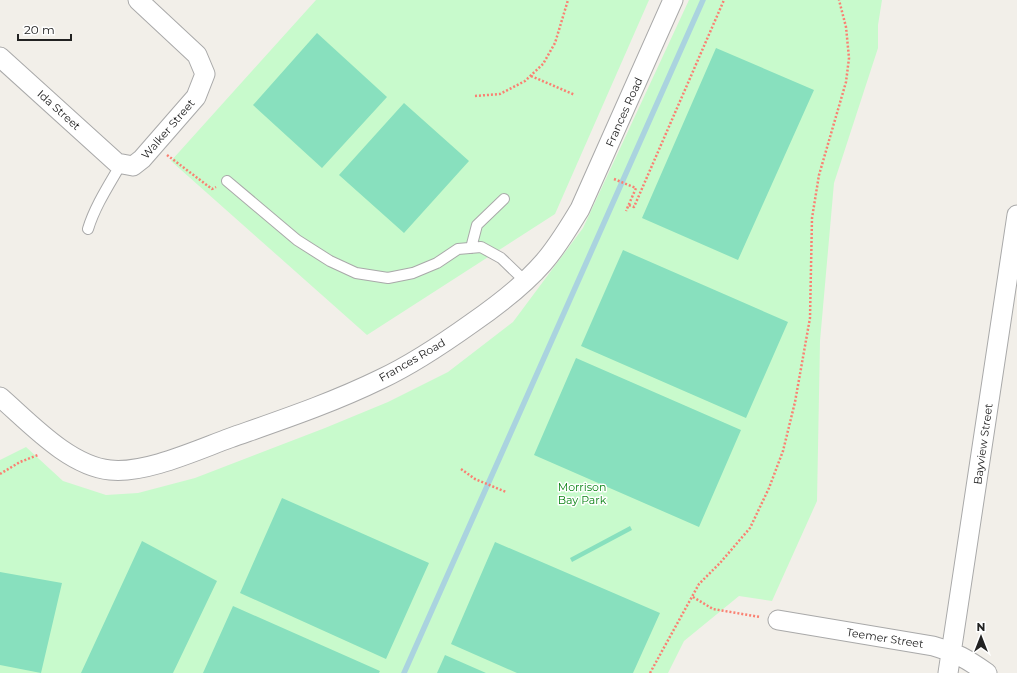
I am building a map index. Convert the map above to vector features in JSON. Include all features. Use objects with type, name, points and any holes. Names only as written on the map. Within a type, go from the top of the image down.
[{"type":"street","name":"Walker Street","points":[[119,163],[132,166],[142,159],[196,97],[205,74],[197,55],[138,0]]},
{"type":"street","name":"Frances Road","points":[[0,397],[57,447],[81,462],[110,470],[128,470],[148,467],[318,407],[383,378],[453,337],[497,306],[525,281],[543,263],[563,237],[580,209],[673,0]]},
{"type":"street","name":"Ida Street","points":[[0,57],[119,163]]},
{"type":"street","name":"Bayview Street","points":[[948,673],[1017,215]]},
{"type":"street","name":"Teemer Street","points":[[778,620],[932,646],[952,651],[987,673]]},
{"type":"lane","points":[[88,229],[91,218],[119,163]]},
{"type":"lane","points":[[227,181],[297,240],[330,261],[356,272],[388,278],[413,272],[437,263],[458,249],[481,247],[501,258],[525,281]]},
{"type":"lane","points":[[470,248],[477,225],[504,199]]},
{"type":"path","points":[[475,96],[500,94],[525,81],[543,64],[555,43],[568,0]]},
{"type":"path","points":[[629,205],[634,207],[724,0]]},
{"type":"path","points":[[650,673],[699,584],[720,564],[750,528],[769,488],[783,450],[795,402],[810,318],[812,218],[819,175],[846,82],[849,58],[846,27],[839,0]]},
{"type":"path","points":[[531,76],[575,95]]},
{"type":"path","points":[[171,159],[212,189]]},
{"type":"path","points":[[611,178],[636,188],[626,211]]},
{"type":"path","points":[[0,474],[20,462],[57,447]]},
{"type":"path","points":[[461,469],[475,478],[506,492]]},
{"type":"path","points":[[693,597],[713,609],[778,620]]},
{"type":"green space","points":[[316,0],[649,0],[555,214],[367,335],[171,161]]},
{"type":"green space","name":"Morrison Bay Park","points":[[689,0],[882,0],[878,25],[878,48],[834,183],[820,341],[817,501],[772,601],[739,596],[684,641],[668,673],[0,673],[0,460],[26,447],[63,481],[106,495],[138,493],[195,478],[325,428],[388,402],[448,372],[513,322],[583,228]]},
{"type":"green space","points":[[317,33],[387,97],[322,168],[253,105]]},
{"type":"green space","points":[[716,48],[814,90],[738,260],[642,218]]},
{"type":"green space","points":[[404,103],[469,161],[404,233],[339,175]]},
{"type":"green space","points":[[623,250],[788,322],[746,418],[581,346]]},
{"type":"green space","points":[[576,358],[741,430],[699,527],[534,455]]},
{"type":"green space","points":[[282,498],[429,563],[386,659],[240,593]]},
{"type":"green space","points":[[630,526],[632,530],[572,562],[570,558]]},
{"type":"green space","points":[[142,541],[217,581],[173,673],[81,673]]},
{"type":"green space","points":[[495,542],[660,613],[633,673],[517,673],[451,644]]},
{"type":"green space","points":[[0,572],[62,583],[41,673],[0,665]]},
{"type":"green space","points":[[233,606],[380,671],[379,673],[203,673]]},
{"type":"green space","points":[[445,655],[486,673],[437,673]]},
{"type":"waterway","points":[[404,673],[703,0]]}]
